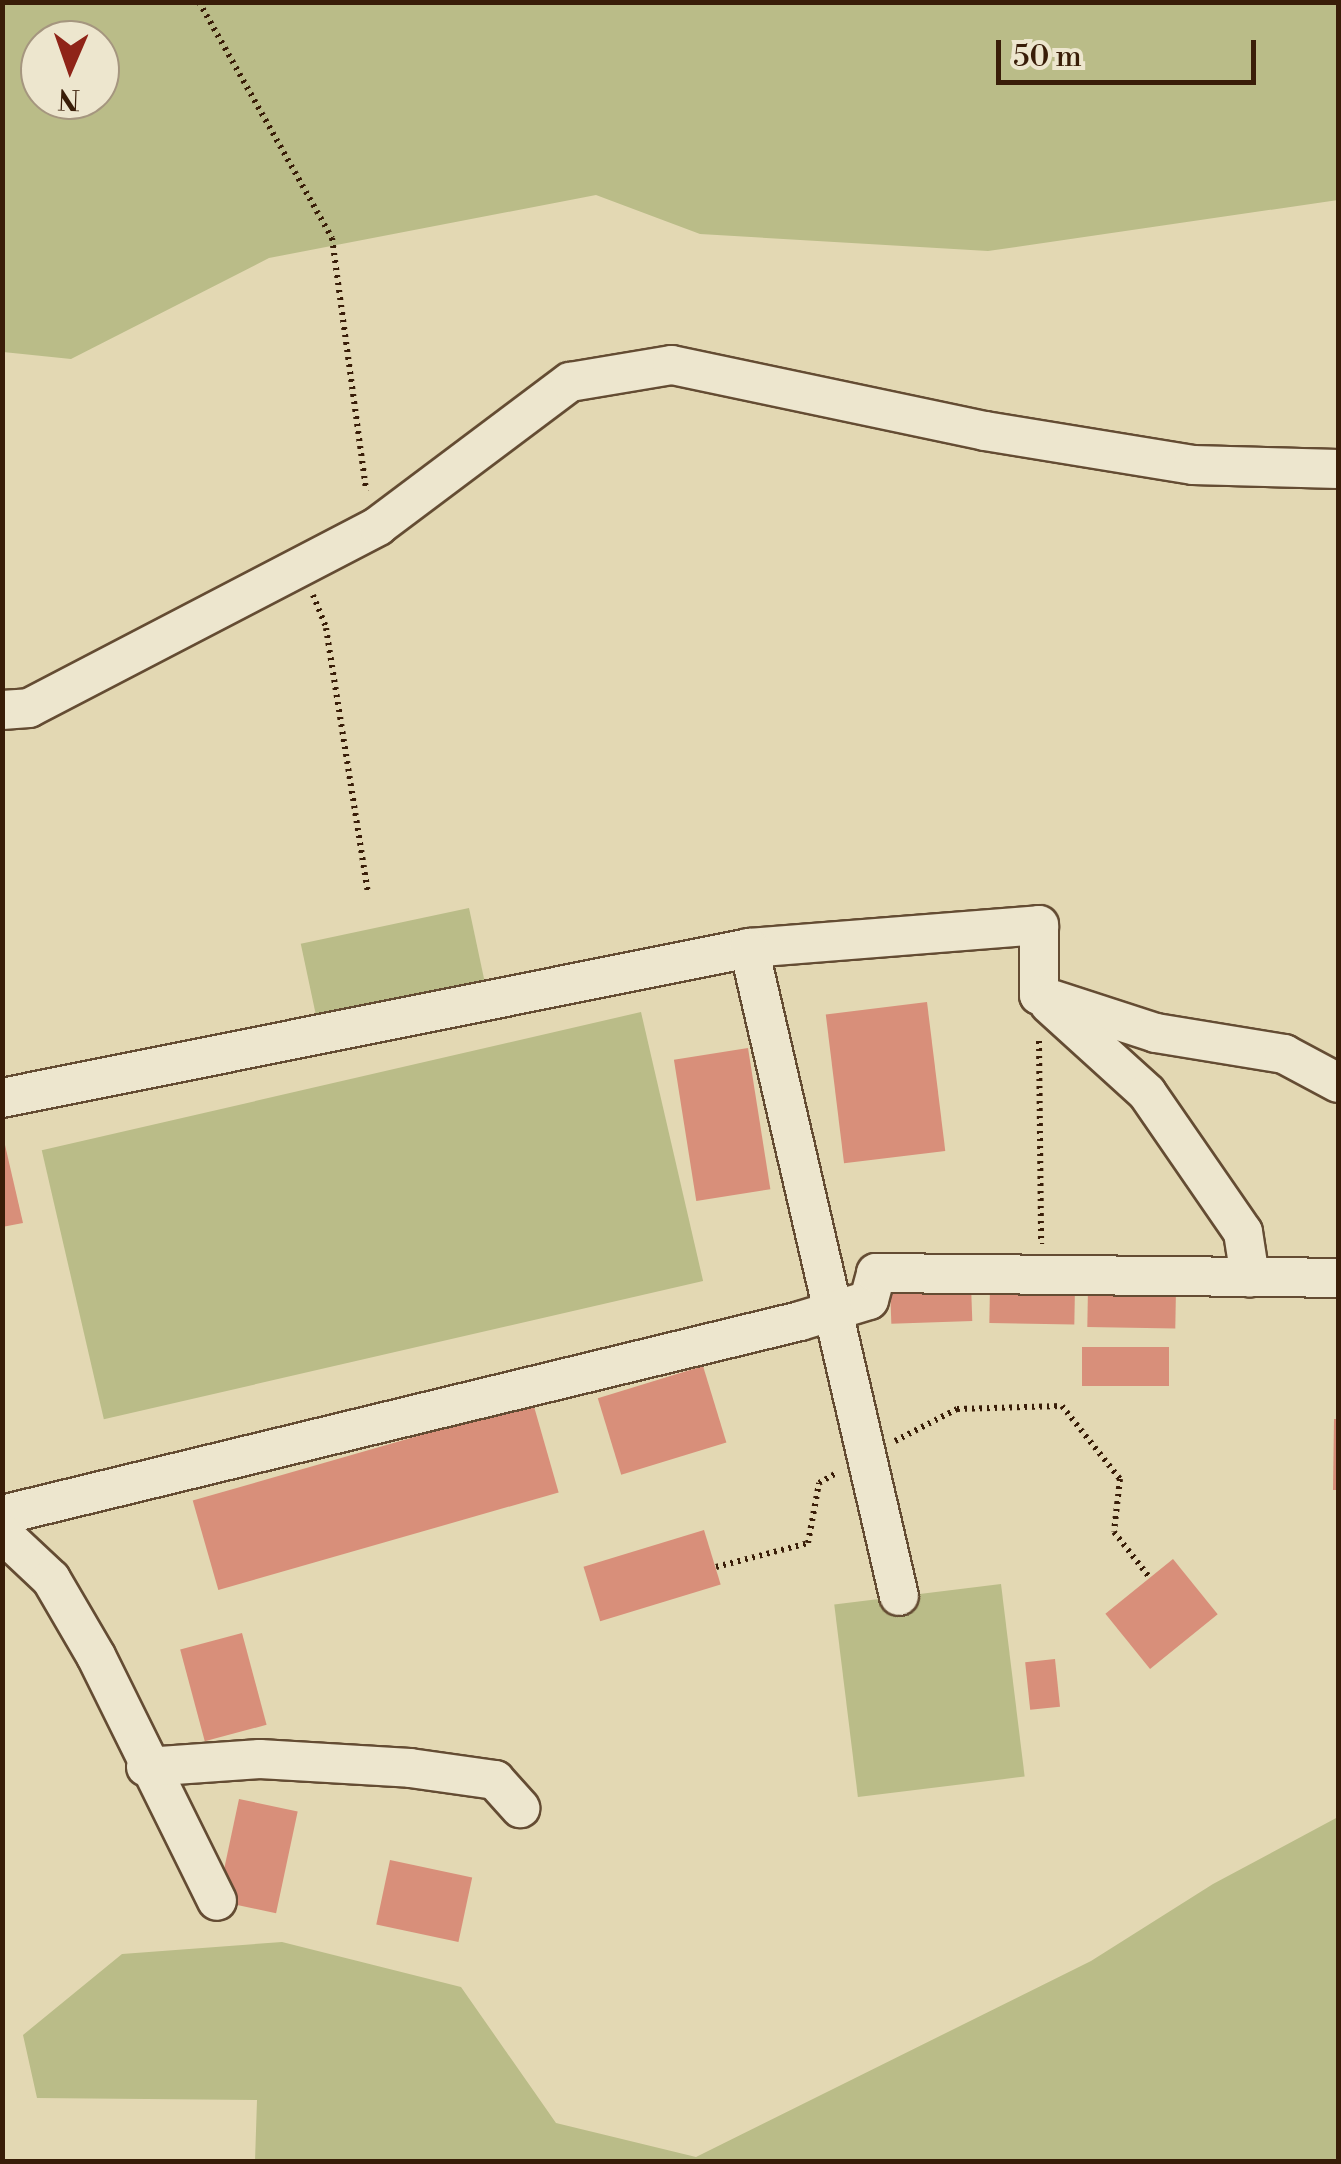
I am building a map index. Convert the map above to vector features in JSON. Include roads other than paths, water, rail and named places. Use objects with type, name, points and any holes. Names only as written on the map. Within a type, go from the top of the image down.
[{"type":"street","points":[[2,710],[30,708],[367,532],[570,382],[672,366],[984,431],[1192,466],[1338,469]]},
{"type":"street","points":[[2,1098],[749,948],[1039,925],[1039,995],[1148,1093],[1244,1232],[1250,1277]]},
{"type":"street","points":[[749,948],[899,1596]]},
{"type":"street","points":[[1039,995],[1156,1033],[1284,1054],[1338,1082]]},
{"type":"street","points":[[2,1515],[835,1310],[868,1300],[876,1273],[1338,1278]]},
{"type":"street","points":[[2,1533],[51,1579],[96,1656],[146,1767],[216,1901]]},
{"type":"street","points":[[146,1767],[260,1759],[410,1768],[495,1780],[520,1808]]}]
